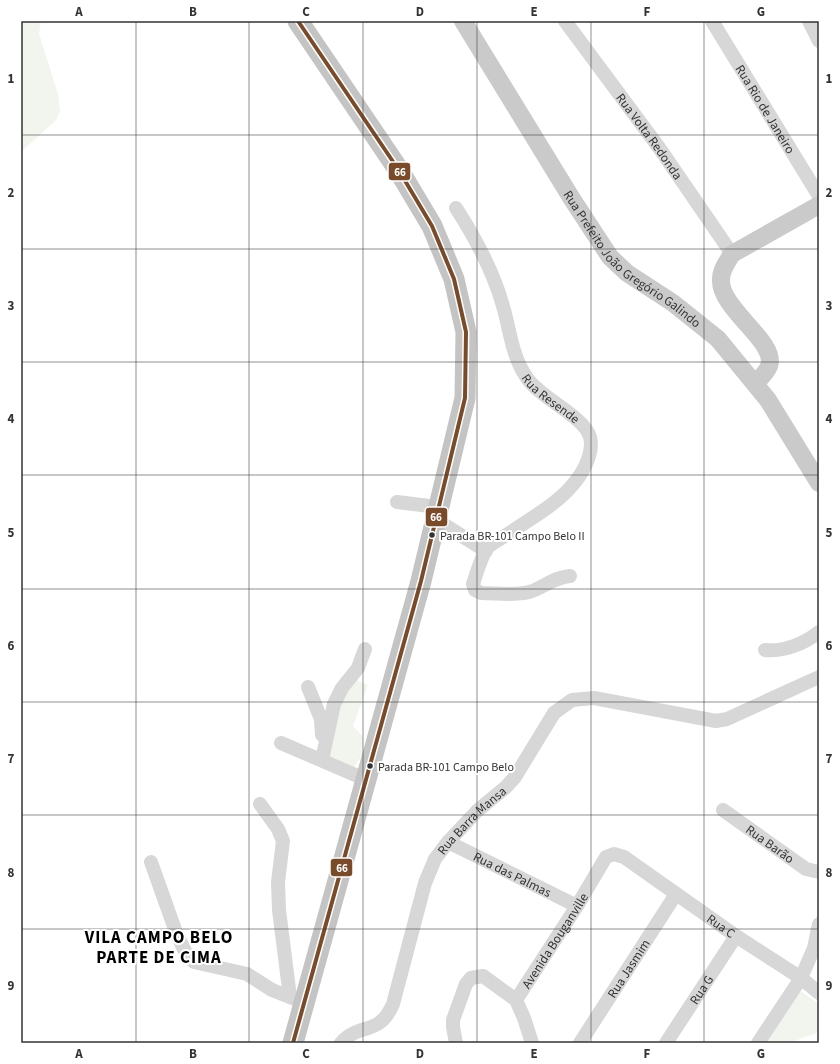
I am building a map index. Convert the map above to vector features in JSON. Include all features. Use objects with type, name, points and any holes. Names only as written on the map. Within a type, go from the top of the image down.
[{"type":"highway","points":[[293,1043],[298,1000],[367,780],[421,581],[465,398],[466,332],[454,280],[432,226],[398,169],[298,21]]},
{"type":"main road","name":"Rua Prefeito João Gregório Galindo","points":[[463,21],[572,199],[610,257],[627,273],[703,325],[718,339],[756,383],[819,484]]},
{"type":"main road","points":[[756,383],[769,368],[770,361],[763,343],[730,305],[722,291],[722,273],[732,254],[819,205]]},
{"type":"street","name":"Rua Volta Redonda","points":[[565,21],[660,149],[732,254]]},
{"type":"street","name":"Rua Rio de Janeiro","points":[[712,21],[819,196]]},
{"type":"street","points":[[809,21],[819,41]]},
{"type":"street","name":"Rua Resende","points":[[456,208],[476,239],[487,261],[503,305],[515,351],[526,377],[539,393],[574,418],[586,429],[591,443],[589,455],[583,471],[574,483],[554,502],[486,551]]},
{"type":"street","points":[[397,502],[437,513],[486,551],[473,584],[475,590],[481,592],[523,593],[537,589],[563,577],[570,576]]},
{"type":"street","points":[[764,650],[776,651],[793,646],[819,632]]},
{"type":"street","points":[[317,758],[334,704],[342,688],[358,668],[365,649]]},
{"type":"street","name":"Rua Barra Mansa","points":[[341,1043],[351,1035],[378,1025],[389,1014],[393,1004],[425,883],[435,858],[477,811],[506,787],[515,777],[554,713],[572,700],[589,698],[612,700],[716,721],[727,719],[819,677]]},
{"type":"street","points":[[308,688],[317,706],[321,724],[322,736],[317,758]]},
{"type":"street","points":[[281,743],[367,780]]},
{"type":"street","points":[[260,804],[278,829],[283,841],[278,882],[280,910],[298,1000]]},
{"type":"street","name":"Rua Barão","points":[[723,810],[806,869],[819,872]]},
{"type":"street","name":"Rua das Palmas","points":[[448,842],[577,906]]},
{"type":"street","name":"Avenida Bouganville","points":[[532,1043],[524,1018],[516,1000],[577,906],[606,858],[614,854],[624,857]]},
{"type":"street","name":"Rua C","points":[[624,857],[736,936],[801,978],[819,993]]},
{"type":"street","points":[[151,862],[177,935],[184,951],[194,962],[206,966],[247,974],[272,990],[298,1000]]},
{"type":"street","name":"Rua Jasmim","points":[[580,1043],[676,894]]},
{"type":"street","points":[[758,1043],[801,978],[817,942],[819,924]]},
{"type":"street","name":"Rua G","points":[[666,1043],[736,936]]},
{"type":"street","points":[[456,1043],[453,1020],[466,984],[471,978],[483,976],[516,1000]]},
{"type":"shaded area","points":[[21,21],[41,21],[39,34],[58,94],[60,111],[56,120],[21,152]]},
{"type":"shaded area","points":[[354,679],[368,685],[353,726],[363,737],[362,755],[354,767],[324,758],[332,722]]},
{"type":"shaded area","points":[[799,990],[819,1004],[819,1032],[789,1043],[764,1043]]},
{"type":"transit line","name":"66","points":[[293,1043],[421,581],[465,398],[466,332],[454,279],[432,226],[398,169],[298,21]]},
{"type":"place","name":"Parada BR-101 Campo Belo II","points":[[432,535]]},
{"type":"place","name":"Parada BR-101 Campo Belo","points":[[370,766]]},
{"type":"district","name":"VILA CAMPO BELO PARTE DE CIMA","points":[[159,947]]}]
